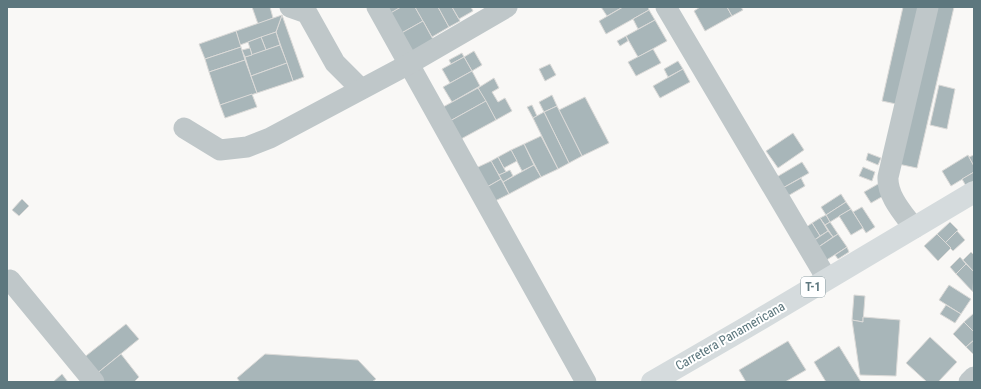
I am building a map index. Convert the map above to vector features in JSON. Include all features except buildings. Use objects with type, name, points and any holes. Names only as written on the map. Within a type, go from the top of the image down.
[{"type":"highway","name":"Carretera Panamericana","points":[[652,382],[974,192]]},
{"type":"street","points":[[290,7],[307,13],[335,64],[361,89]]},
{"type":"street","points":[[377,7],[586,382]]},
{"type":"street","points":[[184,128],[220,150],[247,148],[270,138],[409,64],[507,7]]},
{"type":"street","points":[[666,7],[827,279]]},
{"type":"street","points":[[914,228],[895,201],[887,184],[928,7]]},
{"type":"street","points":[[10,280],[94,382]]},
{"type":"street","points":[[968,382],[974,377]]}]
